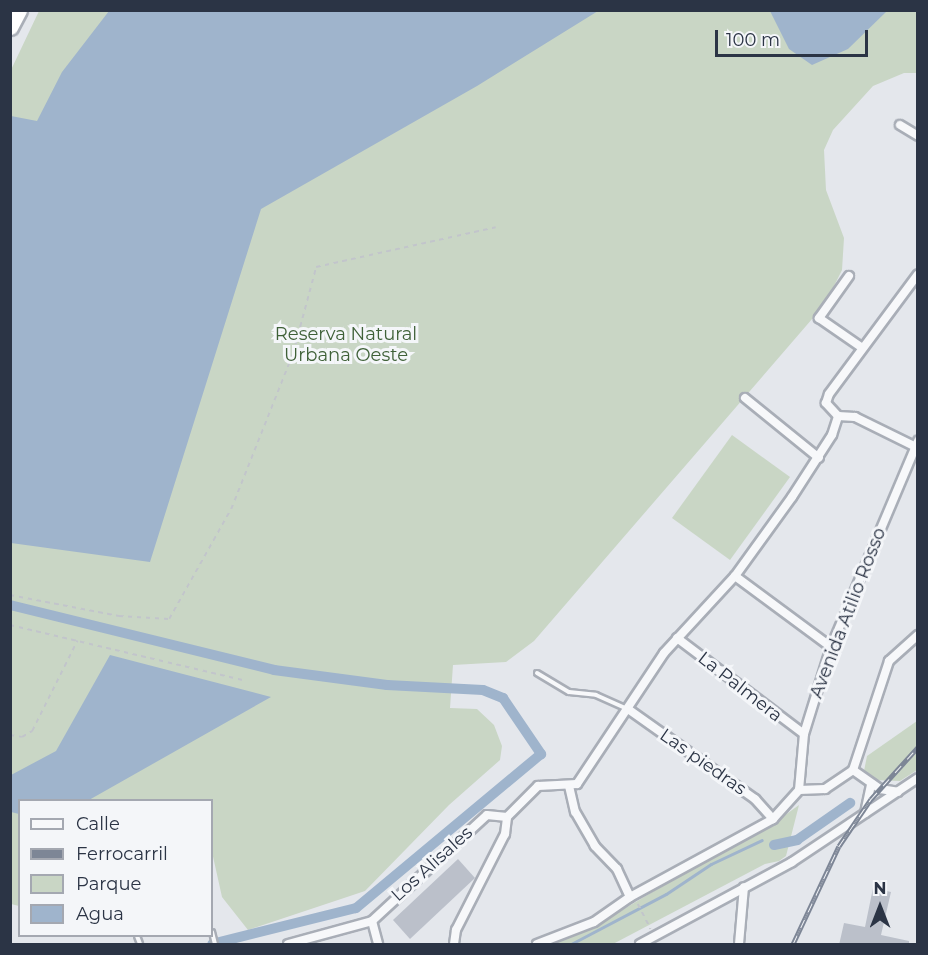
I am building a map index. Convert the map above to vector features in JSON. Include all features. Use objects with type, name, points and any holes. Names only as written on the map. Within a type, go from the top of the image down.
[{"type":"highway","points":[[10,27],[19,10]]},
{"type":"street","points":[[900,125],[918,136]]},
{"type":"street","points":[[838,416],[826,399],[861,347],[918,274]]},
{"type":"street","points":[[849,276],[819,318],[861,347]]},
{"type":"street","points":[[746,398],[819,458]]},
{"type":"street","points":[[838,416],[855,417],[916,444]]},
{"type":"street","points":[[454,945],[456,930],[505,834],[507,817],[538,786],[569,787],[577,784],[677,638],[735,576],[819,458],[838,416]]},
{"type":"street","name":"Avenida Atilio Rosso","points":[[799,790],[804,734],[831,647],[916,444]]},
{"type":"street","points":[[735,576],[831,647]]},
{"type":"street","points":[[537,945],[594,922],[630,897],[773,819],[799,790],[825,789],[853,770],[889,661],[918,635]]},
{"type":"street","name":"La Palmera","points":[[677,638],[804,734]]},
{"type":"street","name":"Las piedras","points":[[628,709],[755,799],[773,819]]},
{"type":"street","points":[[853,770],[871,784],[898,792]]},
{"type":"street","points":[[640,945],[654,941],[744,887],[799,858],[918,777]]},
{"type":"street","points":[[865,813],[871,784]]},
{"type":"street","points":[[569,787],[575,812],[595,846],[617,869],[630,897]]},
{"type":"street","name":"Los Alisales","points":[[288,945],[372,921],[479,821],[492,813],[507,817]]},
{"type":"street","points":[[738,945],[744,887]]},
{"type":"street","points":[[372,921],[378,945]]},
{"type":"lane","points":[[537,673],[569,692],[596,694],[628,709]]},
{"type":"path","points":[[10,595],[119,616],[169,619],[231,509],[293,353],[316,267],[496,227]]},
{"type":"path","points":[[10,625],[243,680]]},
{"type":"path","points":[[10,735],[22,737],[32,732],[77,641]]},
{"type":"path","points":[[638,903],[647,918]]},
{"type":"green space","name":"Reserva Natural Urbana Oeste","points":[[39,11],[917,11],[917,73],[904,73],[873,86],[833,130],[824,150],[826,190],[844,238],[842,270],[825,304],[534,641],[506,662],[453,665],[450,708],[477,709],[494,725],[502,746],[500,760],[449,805],[365,891],[248,930],[222,897],[213,856],[213,799],[18,799],[18,906],[11,904],[10,72]]},
{"type":"green space","points":[[732,435],[790,477],[730,560],[672,518]]},
{"type":"green space","points":[[917,721],[917,770],[900,781],[873,780],[864,771],[867,756]]},
{"type":"green space","points":[[799,805],[786,856],[779,861],[765,864],[613,944],[550,944],[609,918],[699,864],[763,831]]},
{"type":"water","points":[[109,11],[598,11],[477,86],[261,209],[150,562],[11,543],[11,116],[37,121],[62,72]]},
{"type":"water","points":[[770,11],[887,11],[848,49],[812,65],[789,49]]},
{"type":"water","points":[[110,655],[271,697],[91,799],[18,799],[18,814],[11,812],[11,775],[56,751]]},
{"type":"building","points":[[458,859],[475,878],[410,939],[393,920]]},
{"type":"building","points":[[873,888],[891,892],[881,935],[909,941],[909,945],[839,945],[844,923],[865,927]]},
{"type":"waterway","points":[[10,605],[274,670],[387,685],[483,690],[503,698],[541,754],[356,908],[212,944]]},
{"type":"waterway","points":[[774,845],[797,840],[850,803]]},
{"type":"waterway","points":[[571,944],[666,894],[711,864],[762,840]]},
{"type":"railway","points":[[793,944],[839,846],[871,799],[918,747]]}]
